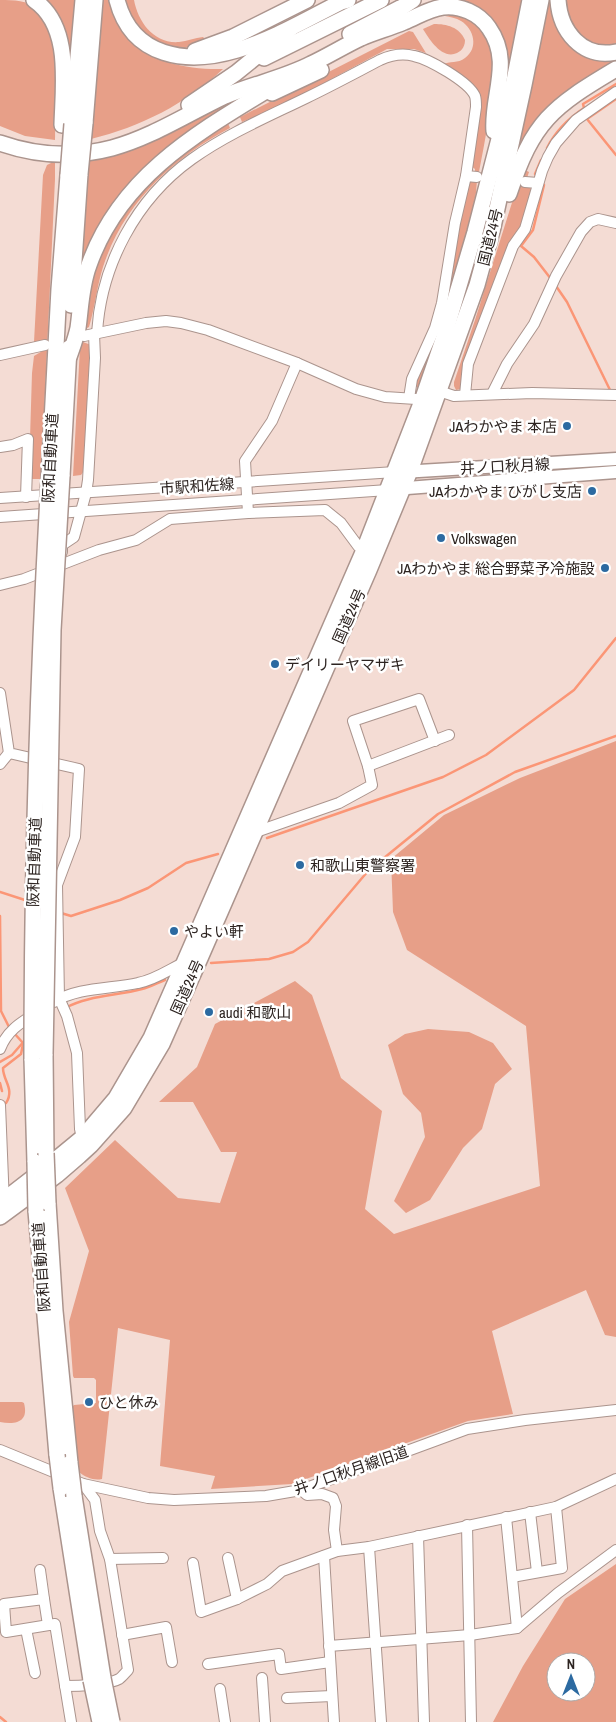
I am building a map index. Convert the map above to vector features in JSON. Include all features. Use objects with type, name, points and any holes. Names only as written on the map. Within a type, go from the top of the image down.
[{"type":"highway","points":[[34,0],[42,6],[51,18],[60,40],[73,124],[70,175]]},
{"type":"highway","name":"阪和自動車道","points":[[56,477],[59,290],[83,0]]},
{"type":"highway","name":"阪和自動車道","points":[[73,124],[95,0]]},
{"type":"highway","points":[[118,0],[122,14],[131,30],[142,41],[159,52],[178,56],[200,57],[218,55],[245,48],[290,29],[344,1]]},
{"type":"highway","points":[[159,52],[179,54],[204,49],[233,37],[307,0]]},
{"type":"highway","points":[[236,74],[381,0]]},
{"type":"highway","points":[[218,121],[373,44],[402,15],[413,0]]},
{"type":"highway","name":"国道24号","points":[[402,472],[416,399],[444,337],[475,232],[514,81],[530,0]]},
{"type":"highway","name":"国道24号","points":[[86,1142],[116,1098],[151,1038],[364,550],[395,489],[439,391],[477,285],[493,227],[541,0]]},
{"type":"highway","points":[[558,0],[564,27],[577,43],[596,52],[616,52]]},
{"type":"highway","points":[[0,143],[25,150],[72,155],[112,148],[144,136],[402,15],[451,7],[472,13],[482,20],[490,29],[496,41],[500,62],[494,129],[496,150]]},
{"type":"highway","points":[[68,357],[77,329],[86,271],[95,249],[107,224],[127,197],[160,163],[184,143],[218,121],[308,66],[402,15]]},
{"type":"highway","points":[[0,131],[31,142],[74,145],[103,141],[139,129],[197,100],[236,74],[290,29]]},
{"type":"highway","points":[[226,96],[308,66]]},
{"type":"highway","points":[[493,227],[508,196],[524,153],[541,125],[554,110],[570,98],[616,69]]},
{"type":"highway","name":"阪和自動車道","points":[[70,175],[75,243],[68,357],[40,633],[32,932],[39,1056],[42,1207],[55,1311],[63,1459],[72,1489],[97,1679],[100,1722]]},
{"type":"highway","name":"国道24号","points":[[2,1209],[57,1175],[86,1142],[124,1108],[162,1044],[369,570],[395,489]]},
{"type":"highway","name":"阪和自動車道","points":[[97,1679],[112,1722]]},
{"type":"main road","name":"井ノ口秋月線","points":[[402,472],[616,459]]},
{"type":"main road","name":"井ノ口秋月線","points":[[395,489],[616,472]]},
{"type":"street","points":[[61,564],[62,545],[74,537],[86,493],[95,358],[92,334],[99,314],[105,285],[122,241],[137,213],[174,174],[191,160],[218,143],[388,57],[418,56],[454,76],[474,94],[476,100],[475,117],[466,176],[455,223],[442,303],[435,328],[412,378],[416,399],[385,397],[356,389],[297,363],[208,330],[182,323],[166,321],[146,323],[92,334]]},
{"type":"street","points":[[465,395],[468,364],[513,246],[525,229],[548,157],[569,127],[585,113],[616,92]]},
{"type":"street","points":[[466,176],[477,177]]},
{"type":"street","points":[[525,182],[538,184]]},
{"type":"street","points":[[492,394],[507,364],[534,324],[556,276],[581,232],[590,222],[598,219],[616,223]]},
{"type":"street","points":[[0,355],[45,345]]},
{"type":"street","points":[[248,513],[245,461],[272,421],[297,363]]},
{"type":"street","points":[[439,391],[454,396],[532,393],[616,395]]},
{"type":"street","points":[[0,447],[13,445],[28,439],[26,497]]},
{"type":"street","name":"市駅和佐線","points":[[0,498],[402,472]]},
{"type":"street","name":"市駅和佐線","points":[[0,517],[395,489]]},
{"type":"street","points":[[0,584],[24,579],[61,564],[136,540],[170,519],[325,510],[341,523],[358,546],[364,550]]},
{"type":"street","points":[[0,698],[3,737],[9,753]]},
{"type":"street","points":[[240,836],[339,803],[370,786],[372,783],[368,766],[353,721],[419,699],[435,741]]},
{"type":"street","points":[[368,766],[449,736]]},
{"type":"street","points":[[0,764],[9,753]]},
{"type":"street","points":[[9,753],[78,768],[76,837],[57,885],[60,1001],[68,1016],[77,1053],[80,1129],[86,1142]]},
{"type":"street","points":[[3,1038],[19,1024],[78,993],[140,983],[201,956]]},
{"type":"street","points":[[0,1105],[2,1209]]},
{"type":"street","name":"井ノ口秋月線旧道","points":[[0,1450],[72,1489],[174,1500],[266,1496],[300,1490],[467,1429],[517,1421],[616,1410]]},
{"type":"street","points":[[193,1563],[201,1612],[237,1599],[267,1584],[282,1571],[337,1551],[369,1547],[556,1507],[616,1479]]},
{"type":"street","points":[[65,1686],[84,1686],[119,1680],[128,1670],[110,1559],[100,1531],[95,1500],[72,1489]]},
{"type":"street","points":[[300,1490],[307,1495],[322,1494],[333,1498],[336,1506],[334,1530],[337,1551]]},
{"type":"street","points":[[512,1577],[562,1568],[556,1507]]},
{"type":"street","points":[[530,1512],[537,1572]]},
{"type":"street","points":[[506,1518],[517,1628]]},
{"type":"street","points":[[467,1525],[471,1722]]},
{"type":"street","points":[[418,1536],[424,1722]]},
{"type":"street","points":[[369,1547],[381,1722]]},
{"type":"street","points":[[328,1646],[470,1635],[517,1628],[558,1593],[616,1550]]},
{"type":"street","points":[[324,1556],[334,1722]]},
{"type":"street","points":[[110,1559],[163,1558]]},
{"type":"street","points":[[228,1558],[237,1599]]},
{"type":"street","points":[[40,1570],[48,1626]]},
{"type":"street","points":[[44,1599],[2,1604],[6,1632],[55,1624],[71,1722]]},
{"type":"street","points":[[122,1635],[166,1627],[172,1662]]},
{"type":"street","points":[[26,1629],[34,1673]]},
{"type":"street","points":[[208,1664],[279,1654],[281,1669],[330,1662]]},
{"type":"street","points":[[262,1678],[265,1722]]},
{"type":"street","points":[[220,1689],[225,1722]]},
{"type":"street","points":[[287,1698],[332,1696]]},
{"type":"shaded area","points":[[0,0],[25,2],[38,9],[56,44],[55,140],[25,136],[0,126]]},
{"type":"shaded area","points":[[45,0],[75,0],[70,73],[48,3]]},
{"type":"shaded area","points":[[102,0],[111,0],[124,32],[146,53],[158,59],[184,66],[223,69],[194,93],[162,113],[127,128],[91,139]]},
{"type":"shaded area","points":[[122,0],[134,0],[143,23],[162,39],[170,42],[179,42],[203,37],[205,39],[203,42],[185,48],[167,48],[140,34]]},
{"type":"shaded area","points":[[449,0],[524,0],[507,89],[503,43]]},
{"type":"shaded area","points":[[547,0],[554,0],[561,27],[616,55],[616,63],[580,85],[508,184]]},
{"type":"shaded area","points":[[562,0],[616,0],[616,45],[593,44],[577,34]]},
{"type":"shaded area","points":[[445,16],[467,18],[480,26],[489,39],[494,55],[491,102],[479,172],[475,171],[471,166],[479,101],[442,65],[465,58],[472,49],[473,39],[465,24],[457,19]]},
{"type":"shaded area","points":[[434,24],[456,29],[465,40],[461,50],[451,54],[441,51],[423,29]]},
{"type":"shaded area","points":[[409,31],[413,32],[426,53],[414,49],[387,49],[287,103],[242,122],[240,117]]},
{"type":"shaded area","points":[[240,98],[152,165],[79,279],[89,157],[201,115]]},
{"type":"shaded area","points":[[227,121],[230,128],[189,154],[153,185],[123,223],[112,244],[101,274],[89,327],[85,329],[83,342],[91,345],[84,471],[81,475],[73,476],[84,303],[101,243],[152,175]]},
{"type":"shaded area","points":[[55,163],[55,179],[41,479],[31,479],[29,471],[32,373],[34,356],[44,350],[34,342],[43,175],[47,165]]},
{"type":"shaded area","points":[[525,170],[529,172],[525,184],[531,190],[520,228],[461,389],[456,390],[454,382],[516,190]]},
{"type":"shaded area","points":[[477,180],[476,193],[454,291],[420,387],[416,387],[414,386],[436,331],[459,220],[470,181]]},
{"type":"shaded area","points":[[616,741],[616,1337],[605,1335],[586,1290],[492,1331],[513,1414],[468,1421],[292,1484],[211,1489],[215,1476],[160,1466],[170,1340],[118,1328],[102,1479],[93,1479],[81,1474],[79,1472],[72,1407],[74,1405],[96,1403],[96,1380],[94,1378],[74,1378],[73,1376],[69,1322],[89,1251],[65,1188],[115,1140],[178,1198],[220,1203],[237,1152],[221,1152],[193,1102],[159,1102],[197,1067],[215,1024],[295,981],[312,995],[341,1078],[382,1111],[365,1209],[394,1234],[540,1186],[526,1026],[407,950],[393,912],[391,859],[444,815],[520,778]]},
{"type":"shaded area","points":[[428,1029],[469,1032],[493,1043],[512,1069],[495,1084],[482,1129],[463,1148],[430,1200],[406,1213],[394,1201],[425,1137],[421,1113],[403,1094],[388,1045],[405,1034]]},
{"type":"shaded area","points":[[0,1402],[24,1403],[25,1414],[23,1418],[20,1421],[11,1423],[0,1422]]},
{"type":"shaded area","points":[[616,1564],[616,1722],[493,1722],[523,1666],[565,1599]]},
{"type":"waterway","points":[[547,148],[563,126],[584,108],[583,104],[616,84]]},
{"type":"waterway","points":[[616,99],[587,119],[616,155]]},
{"type":"waterway","points":[[537,177],[535,174],[541,160]]},
{"type":"waterway","points":[[542,183],[544,185],[533,230],[521,246],[534,257],[551,279]]},
{"type":"waterway","points":[[556,286],[567,302],[611,392]]},
{"type":"waterway","points":[[267,838],[443,777],[486,755],[574,690],[616,638]]},
{"type":"waterway","points":[[211,963],[269,959],[293,952],[308,942],[368,871],[438,814],[515,772],[616,736]]},
{"type":"waterway","points":[[61,913],[71,916],[120,900],[148,888],[186,863],[218,854]]},
{"type":"waterway","points":[[0,892],[28,901]]},
{"type":"waterway","points":[[0,916],[1,1011],[10,1029]]},
{"type":"waterway","points":[[65,1008],[93,998],[142,989],[165,980]]},
{"type":"waterway","points":[[14,1033],[23,1043]]},
{"type":"waterway","points":[[0,1062],[12,1055],[26,1039]]},
{"type":"waterway","points":[[6,1103],[9,1089],[3,1068],[21,1054],[23,1044]]},
{"type":"waterway","points":[[0,1083],[2,1091]]},
{"type":"waterway","points":[[0,1717],[6,1722]]},
{"type":"place","name":"JAわかやま 本店","points":[[567,426]]},
{"type":"place","name":"JAわかやま ひがし支店","points":[[592,491]]},
{"type":"place","name":"Volkswagen","points":[[441,538]]},
{"type":"place","name":"JAわかやま 総合野菜予冷施設","points":[[605,568]]},
{"type":"place","name":"デイリーヤマザキ","points":[[275,664]]},
{"type":"place","name":"和歌山東警察署","points":[[300,865]]},
{"type":"place","name":"やよい軒","points":[[174,931]]},
{"type":"place","name":"audi 和歌山","points":[[209,1012]]},
{"type":"place","name":"ひと休み","points":[[89,1402]]}]
